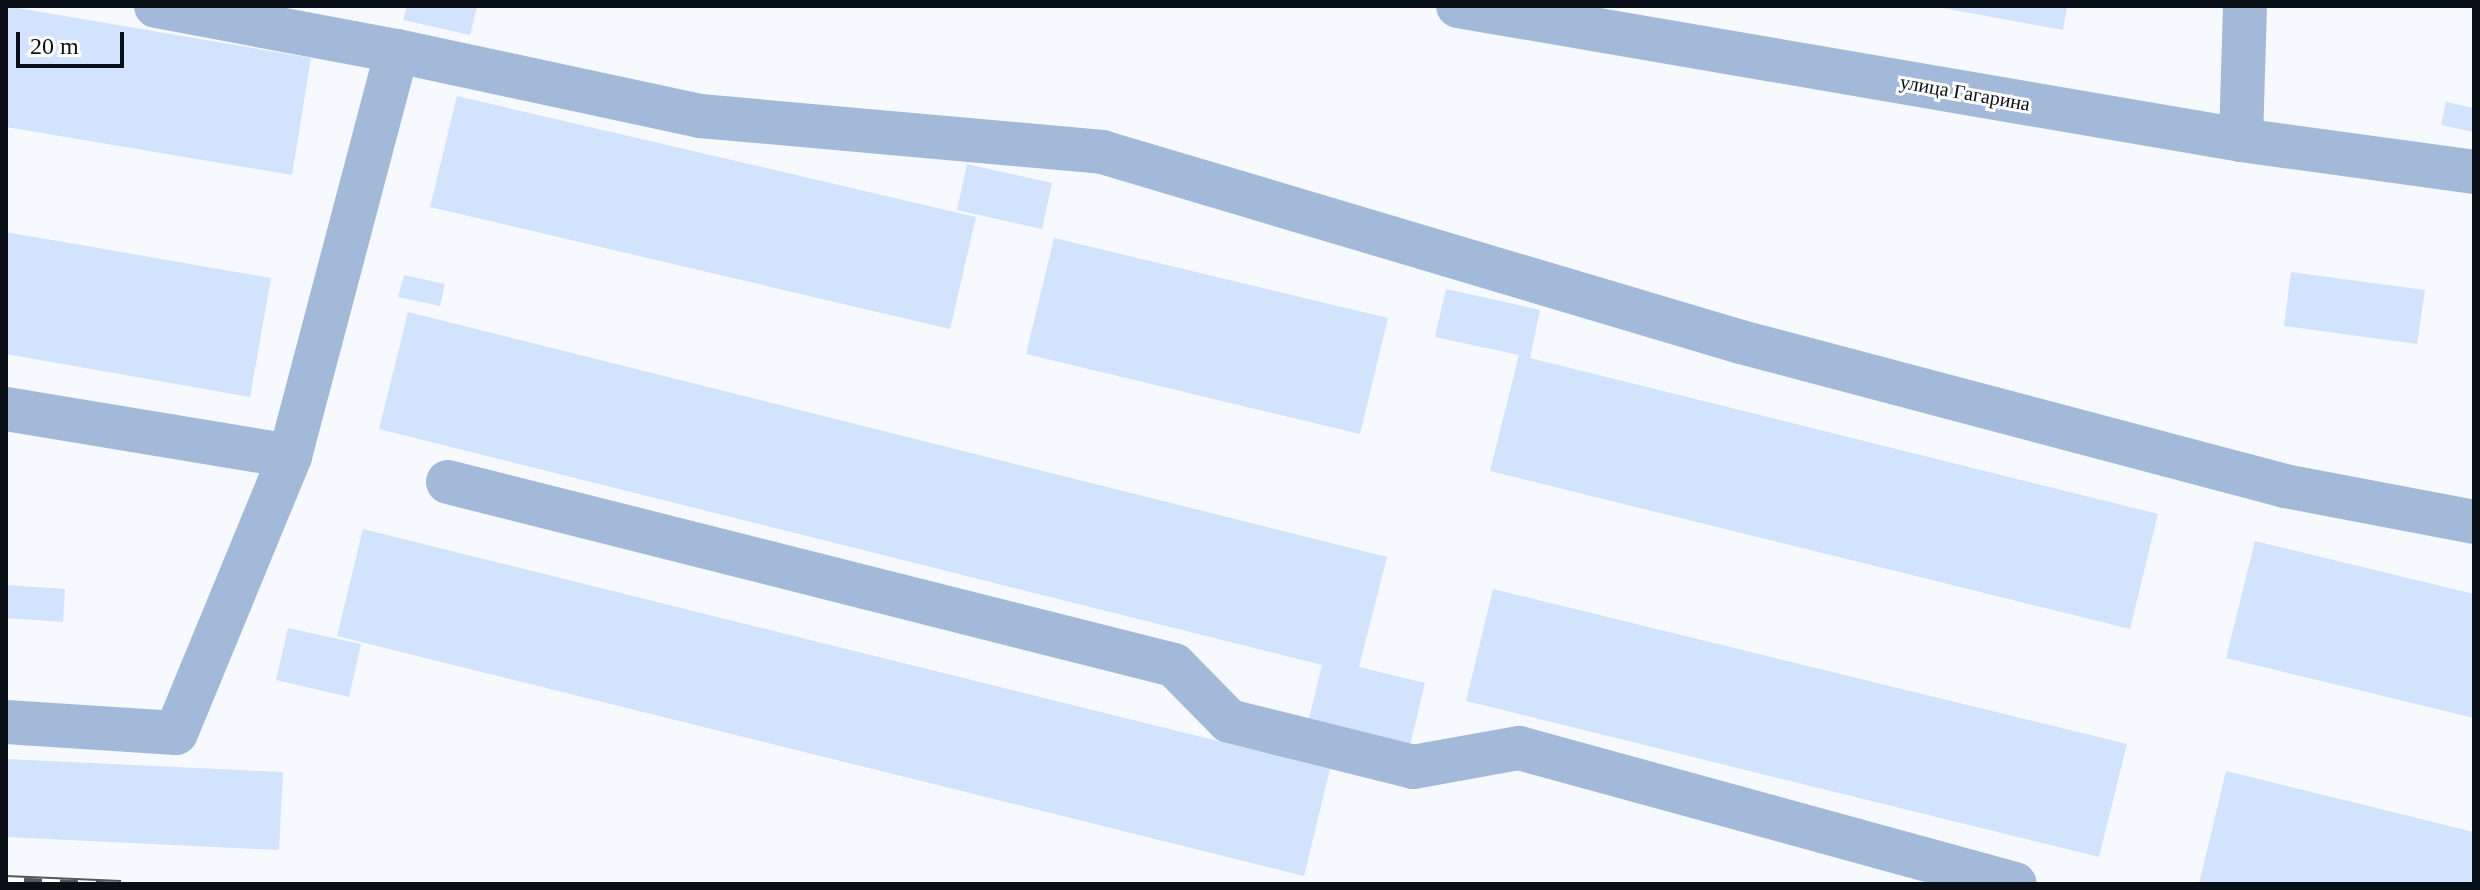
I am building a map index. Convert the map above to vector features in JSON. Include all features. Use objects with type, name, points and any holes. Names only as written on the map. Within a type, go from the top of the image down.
[{"type":"street","points":[[156,6],[397,51],[700,116],[1102,152],[1741,342],[2285,486],[2474,522]]},
{"type":"street","name":"улица Гагарина","points":[[1458,6],[2241,140],[2474,172]]},
{"type":"street","points":[[2241,140],[2245,6]]},
{"type":"street","points":[[6,722],[176,733],[290,456],[397,51]]},
{"type":"street","points":[[6,409],[290,456]]},
{"type":"street","points":[[448,482],[1174,665],[1229,721],[1244,725],[1413,767],[1519,748],[2015,884]]},
{"type":"building","points":[[6,6],[311,58],[292,175],[6,127]]},
{"type":"building","points":[[407,6],[477,7],[470,35],[403,20]]},
{"type":"building","points":[[1932,6],[2067,6],[2063,30]]},
{"type":"building","points":[[457,96],[976,217],[950,329],[430,207]]},
{"type":"building","points":[[2446,102],[2474,108],[2474,132],[2441,125]]},
{"type":"building","points":[[967,164],[1052,183],[1042,229],[957,210]]},
{"type":"building","points":[[6,232],[271,278],[250,397],[6,354]]},
{"type":"building","points":[[1054,238],[1388,318],[1360,434],[1026,354]]},
{"type":"building","points":[[2291,272],[2425,290],[2417,344],[2284,326]]},
{"type":"building","points":[[404,275],[445,284],[440,306],[398,297]]},
{"type":"building","points":[[1446,289],[1540,310],[1530,358],[2158,514],[2130,629],[1490,471],[1519,355],[1435,337]]},
{"type":"building","points":[[408,312],[1387,557],[1359,667],[1425,683],[1408,753],[1307,727],[1322,665],[379,429]]},
{"type":"building","points":[[363,529],[1330,769],[1304,876],[337,636]]},
{"type":"building","points":[[2255,541],[2474,594],[2474,718],[2226,658]]},
{"type":"building","points":[[6,585],[65,589],[63,622],[6,618]]},
{"type":"building","points":[[1493,589],[2127,744],[2099,857],[1466,701]]},
{"type":"building","points":[[288,628],[361,644],[349,697],[276,680]]},
{"type":"building","points":[[6,759],[283,772],[279,850],[6,837]]},
{"type":"building","points":[[2226,771],[2474,832],[2474,884],[2199,884]]},
{"type":"railway","points":[[6,879],[121,884]]}]
